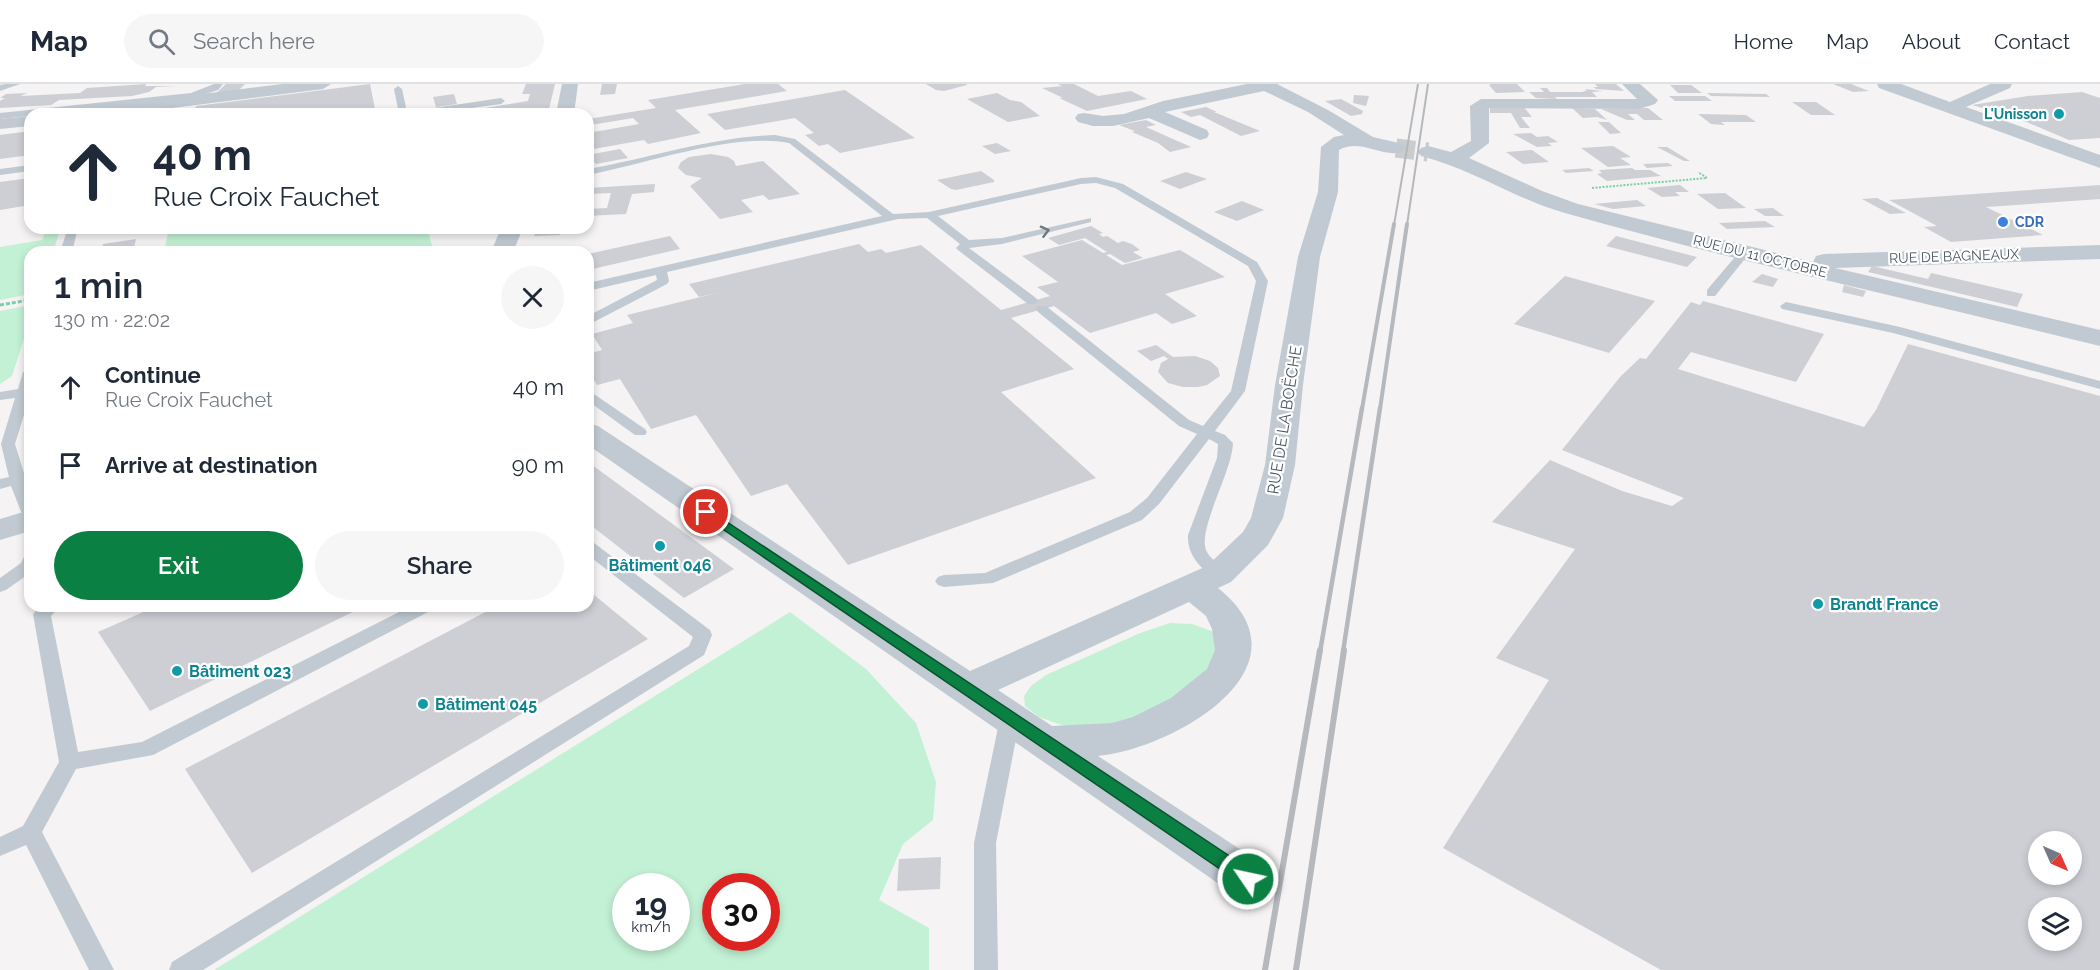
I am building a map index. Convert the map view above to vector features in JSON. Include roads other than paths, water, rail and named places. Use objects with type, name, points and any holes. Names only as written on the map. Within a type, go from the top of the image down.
[{"type":"street","points":[[130,108],[324,84]]},
{"type":"street","points":[[566,108],[570,84]]},
{"type":"street","points":[[1455,158],[1480,143],[1479,106],[1501,102],[1639,104],[1649,100],[1630,84]]},
{"type":"street","points":[[1885,84],[2100,162]]},
{"type":"street","points":[[1084,118],[1092,122],[1112,120],[1151,112],[1163,106],[1266,85],[1333,119],[1358,139],[1369,144],[1396,148]]},
{"type":"street","points":[[1952,107],[1996,85]]},
{"type":"street","points":[[1151,112],[1200,134]]},
{"type":"street","points":[[0,124],[24,122]]},
{"type":"street","name":"RUE DE LA BOËCHE","points":[[968,688],[1207,581],[1256,538],[1267,518],[1280,465],[1289,385],[1309,257],[1328,192],[1329,151],[1334,144],[1358,139]]},
{"type":"street","name":"RUE DU 11 OCTOBRE","points":[[1428,152],[1455,158],[1542,199],[1744,253],[2100,338]]},
{"type":"street","name":"RUE DE BAGNEAUX","points":[[1809,268],[1827,260],[2100,252]]},
{"type":"street","points":[[594,436],[1248,879]]},
{"type":"street","points":[[0,530],[24,522]]},
{"type":"street","points":[[1027,730],[1079,742],[1112,739],[1147,728],[1185,708],[1223,677],[1234,650],[1230,629],[1207,581]]},
{"type":"lane","points":[[0,88],[16,84]]},
{"type":"lane","points":[[83,108],[192,95],[215,88],[219,84]]},
{"type":"lane","points":[[398,89],[402,108]]},
{"type":"lane","points":[[452,108],[501,101]]},
{"type":"lane","points":[[0,116],[24,114]]},
{"type":"lane","points":[[594,171],[730,143],[761,138],[783,138],[792,141],[891,218]]},
{"type":"lane","points":[[0,172],[24,169]]},
{"type":"lane","points":[[594,286],[891,218],[929,214],[1081,181],[1109,182],[1119,186],[1253,264],[1262,281],[1238,391],[1208,433],[1153,501],[1136,516],[987,579],[944,581]]},
{"type":"lane","points":[[929,214],[967,244]]},
{"type":"lane","points":[[1087,220],[1002,241],[967,244],[962,248],[1184,423],[1220,438],[1226,443],[1227,448],[1196,535],[1195,544],[1202,559],[1207,581]]},
{"type":"lane","points":[[1711,293],[1744,253]]},
{"type":"lane","points":[[594,318],[663,281],[660,269]]},
{"type":"lane","points":[[1786,306],[1895,330],[2100,385]]},
{"type":"lane","points":[[0,396],[24,392],[8,444],[21,471],[0,484]]},
{"type":"lane","points":[[594,398],[640,432]]},
{"type":"lane","points":[[181,970],[697,650],[703,634],[594,552]]},
{"type":"lane","points":[[0,586],[24,568]]},
{"type":"lane","points":[[0,847],[32,832],[69,762],[42,614],[44,612]]},
{"type":"lane","points":[[69,762],[146,749],[414,612]]},
{"type":"lane","points":[[986,970],[985,843],[1027,730]]},
{"type":"lane","points":[[32,832],[102,970]]},
{"type":"tunnel","points":[[1396,148],[1428,152]]},
{"type":"railway","points":[[1394,225],[1418,84]]},
{"type":"railway","points":[[1407,225],[1428,84]]},
{"type":"railway","points":[[1362,409],[1394,224]]},
{"type":"railway","points":[[1380,409],[1407,224]]},
{"type":"railway","points":[[1320,652],[1362,408]]},
{"type":"railway","points":[[1343,652],[1380,408]]},
{"type":"railway","points":[[1265,970],[1320,650]]},
{"type":"railway","points":[[1296,970],[1344,650]]},
{"type":"place","name":"L'Unisson","points":[[2059,114]]},
{"type":"place","name":"CDR","points":[[2003,222]]},
{"type":"place","name":"Bâtiment 046","points":[[660,546]]},
{"type":"place","name":"Brandt France","points":[[1818,604]]},
{"type":"place","name":"Bâtiment 023","points":[[177,671]]},
{"type":"place","name":"Bâtiment 045","points":[[423,704]]}]
